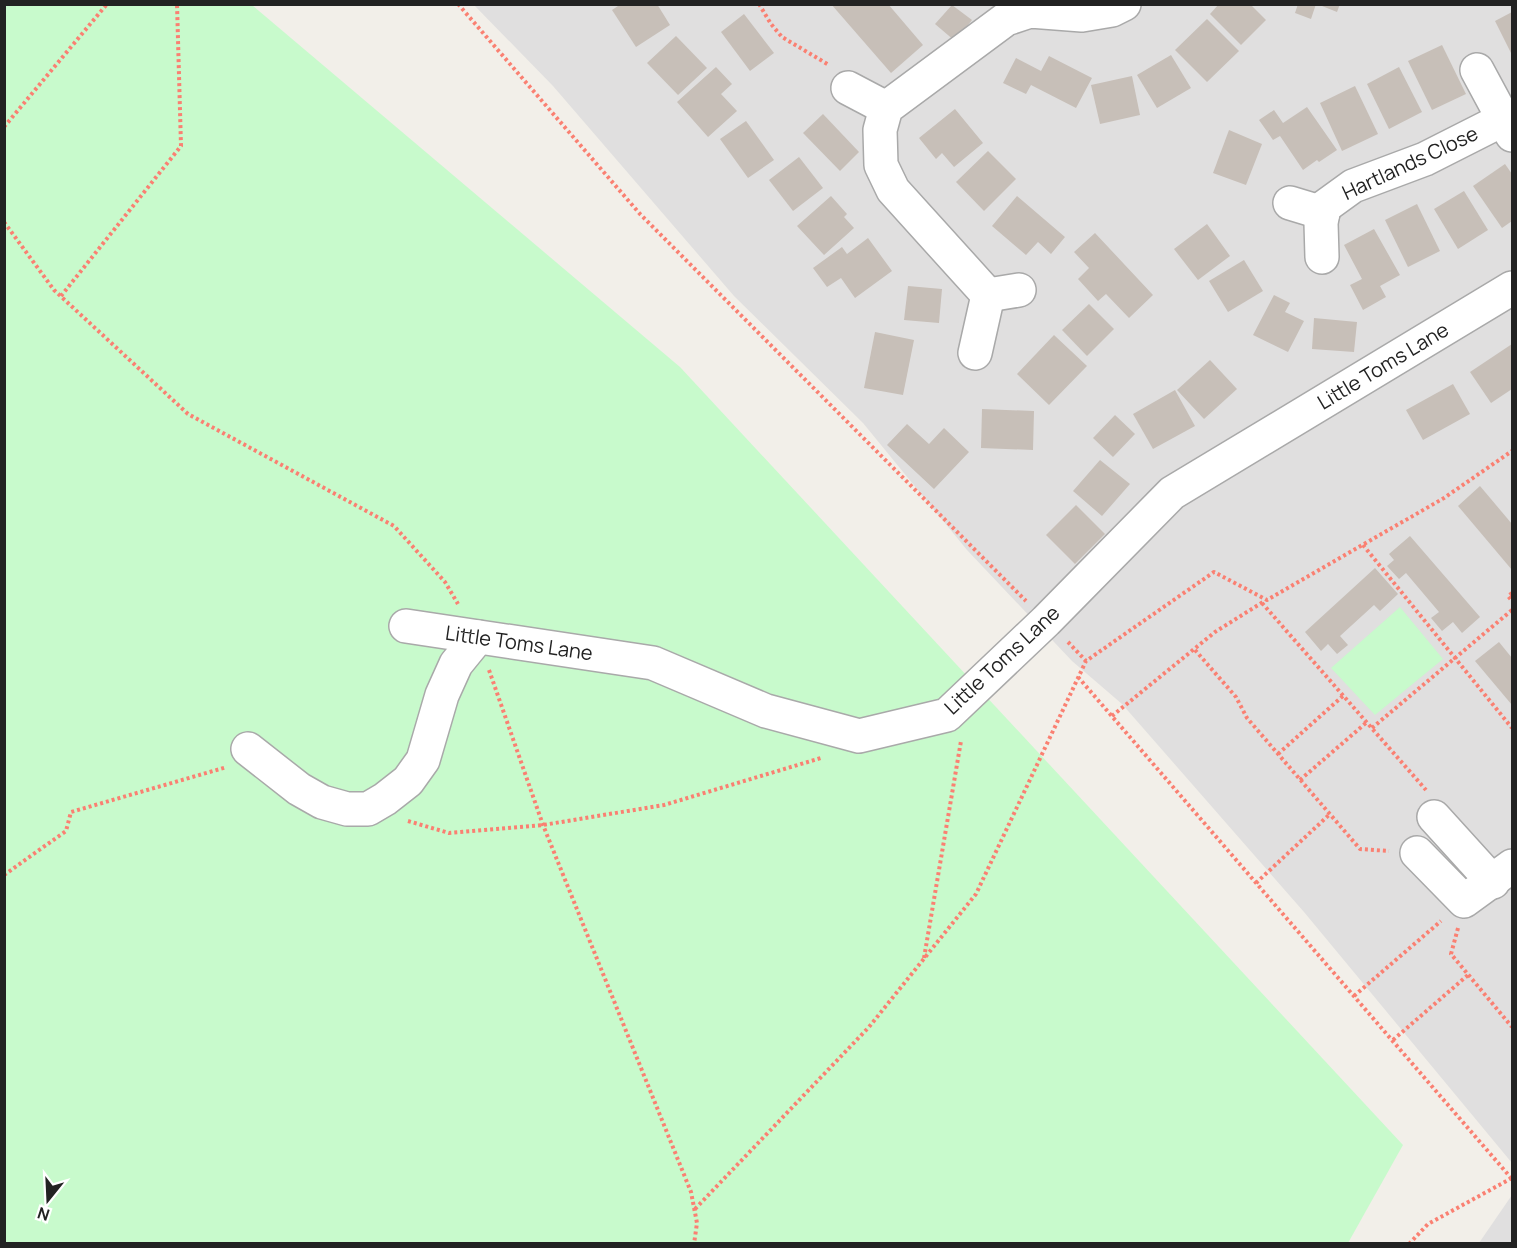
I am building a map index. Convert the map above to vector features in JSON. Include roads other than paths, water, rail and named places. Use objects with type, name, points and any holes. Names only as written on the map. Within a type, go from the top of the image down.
[{"type":"street","points":[[975,353],[1004,292],[893,190],[881,165],[880,130],[886,108],[1006,19],[1024,9],[1082,15],[1124,4]]},
{"type":"street","name":"Hartlands Close","points":[[1322,257],[1321,223],[1324,207],[1353,186],[1508,127],[1477,70]]},
{"type":"street","points":[[848,88],[886,108]]},
{"type":"street","name":"Hartlands Close","points":[[1290,203],[1323,213]]},
{"type":"street","name":"Little Toms Lane","points":[[406,626],[654,663],[766,711],[859,736],[947,715],[1046,621],[1172,493],[1512,288]]},
{"type":"street","points":[[239,758],[322,802],[347,809],[368,809],[408,781],[423,760],[447,684],[456,664],[478,637]]},
{"type":"street","points":[[1417,853],[1464,901],[1503,874],[1434,817]]}]
